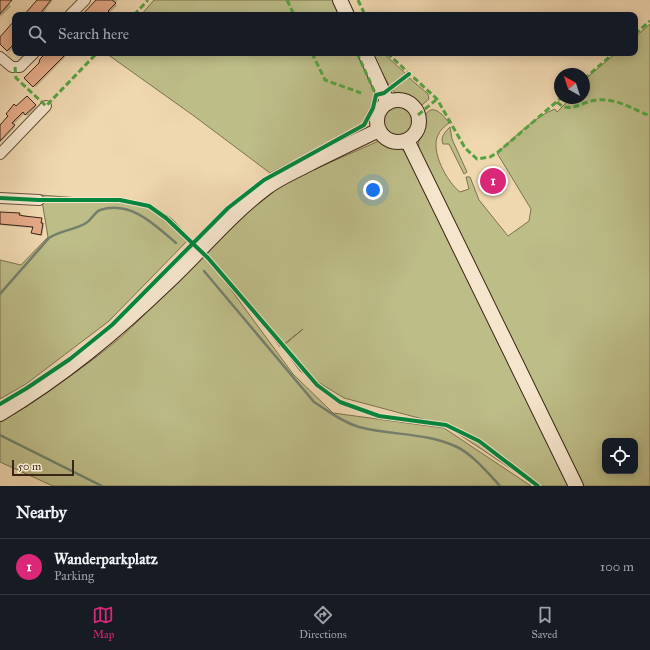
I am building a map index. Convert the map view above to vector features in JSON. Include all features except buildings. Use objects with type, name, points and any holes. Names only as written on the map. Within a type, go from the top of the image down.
[{"type":"main road","points":[[340,0],[346,12]]},
{"type":"main road","points":[[366,56],[388,103]]},
{"type":"main road","points":[[403,101],[415,110],[419,123],[417,131],[407,140],[398,142],[389,140],[379,130],[377,125],[379,113],[388,103],[403,101]]},
{"type":"main road","points":[[0,414],[32,395],[75,365],[116,332],[170,281],[233,214],[267,187],[379,130]]},
{"type":"main road","points":[[407,140],[576,486]]},
{"type":"street","points":[[73,12],[85,0]]},
{"type":"street","points":[[0,57],[12,67],[20,67],[31,56]]},
{"type":"street","points":[[0,154],[46,106]]},
{"type":"street","points":[[0,198],[39,200]]},
{"type":"green space","points":[[154,0],[335,0],[341,12],[144,12]]},
{"type":"green space","points":[[650,24],[650,486],[581,486],[420,154],[419,141],[424,119],[429,111],[436,110],[449,123],[440,131],[436,142],[438,157],[445,174],[460,192],[469,189],[466,177],[470,177],[479,200],[508,236],[529,221],[531,209],[497,153],[524,128],[547,112],[555,109],[557,112],[565,104],[590,104],[590,75],[612,56],[638,56],[638,34]]},
{"type":"green space","points":[[110,56],[361,56],[376,90],[367,118],[357,129],[270,173],[194,116]]},
{"type":"green space","points":[[373,56],[386,56],[405,73],[404,76],[390,87]]},
{"type":"green space","points":[[408,77],[428,94],[429,99],[422,105],[402,97],[392,90]]},
{"type":"green space","points":[[402,103],[412,108],[416,114],[416,128],[412,134],[406,138],[396,139],[386,134],[382,128],[381,118],[386,108],[392,104]]},
{"type":"green space","points":[[450,127],[452,139],[467,172],[464,174],[449,144],[443,144],[442,141],[446,131]]},
{"type":"green space","points":[[381,140],[400,148],[406,153],[573,486],[537,486],[445,425],[344,398],[300,371],[282,347],[303,329],[280,347],[237,289],[205,251],[270,192],[297,177]]},
{"type":"green space","points":[[41,195],[142,206],[171,218],[189,239],[109,321],[26,384],[0,399],[0,260],[21,265],[48,237]]},
{"type":"green space","points":[[202,254],[221,276],[293,374],[333,413],[444,428],[531,486],[53,486],[0,462],[0,419],[62,381],[107,349],[162,297]]},
{"type":"waterway","points":[[0,294],[49,238],[58,233],[86,223],[96,212],[100,210],[122,208],[132,211],[151,222],[176,243]]},
{"type":"waterway","points":[[204,271],[314,402],[330,413],[359,427],[384,432],[421,436],[445,442],[457,447],[474,459],[500,486]]},
{"type":"waterway","points":[[0,435],[102,486]]},
{"type":"marked path","points":[[137,12],[148,0]]},
{"type":"marked path","points":[[287,0],[293,12]]},
{"type":"marked path","points":[[358,0],[364,12]]},
{"type":"marked path","points":[[638,31],[650,21]]},
{"type":"marked path","points":[[15,67],[16,78],[46,106],[94,56]]},
{"type":"marked path","points":[[313,56],[325,80],[361,93]]},
{"type":"marked path","points":[[358,56],[376,95],[375,99]]},
{"type":"marked path","points":[[390,56],[437,99],[465,148],[477,159],[490,157],[497,153],[554,104]]},
{"type":"marked path","points":[[590,74],[611,56]]},
{"type":"marked path","points":[[418,115],[437,99]]},
{"type":"marked path","points":[[590,102],[604,100],[618,102],[650,116]]},
{"type":"marked path","points":[[560,104],[567,107],[582,104]]},
{"type":"cycle path","points":[[0,404],[70,359],[112,325],[228,208],[264,180],[364,125],[373,108],[376,95],[384,93],[409,74]]},
{"type":"cycle path","points":[[0,198],[39,200],[120,200],[149,206],[166,218],[208,258],[317,385],[340,402],[379,416],[446,425],[479,441],[538,486]]},
{"type":"place","name":"Wanderparkplatz","points":[[493,181]]}]
